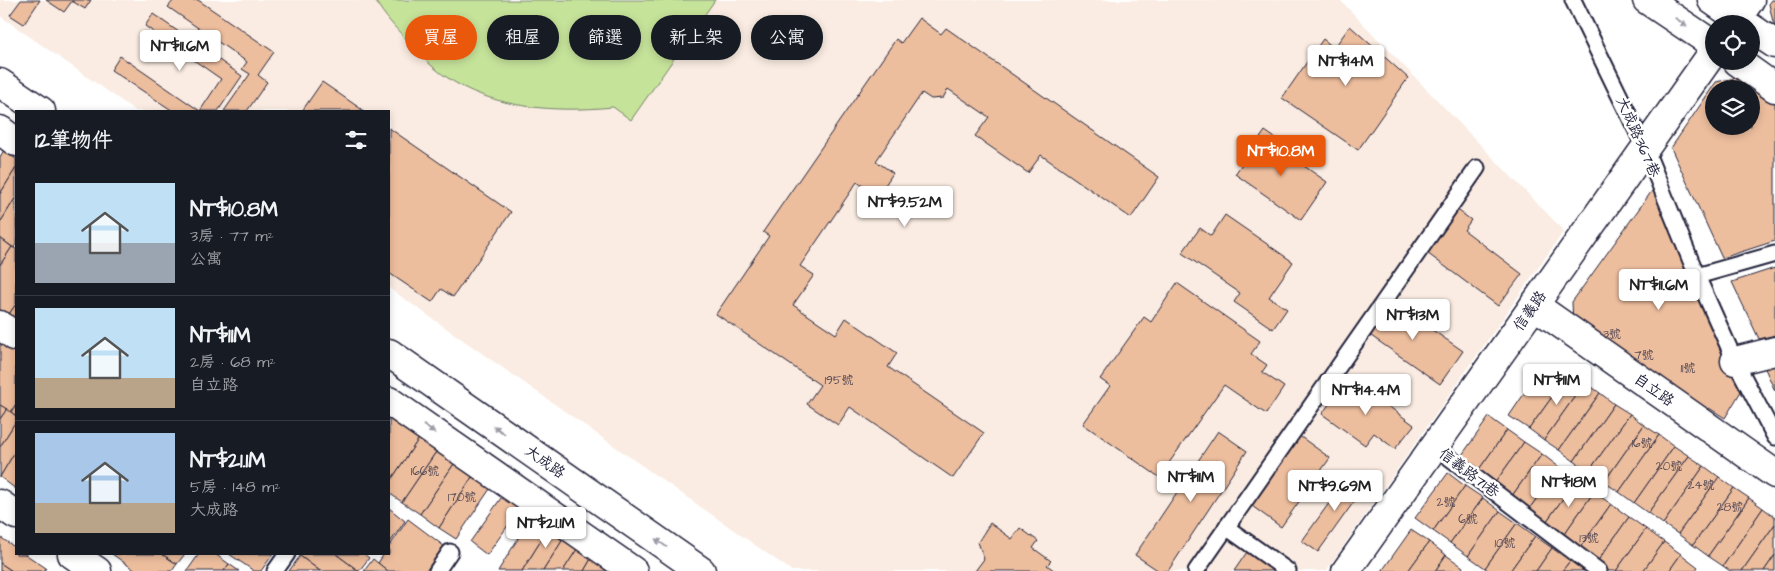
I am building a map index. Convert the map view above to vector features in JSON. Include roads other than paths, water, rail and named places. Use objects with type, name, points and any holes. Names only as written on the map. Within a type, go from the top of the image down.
[{"type":"street","points":[[1647,0],[1705,39]]},
{"type":"street","points":[[1712,0],[1736,15]]},
{"type":"street","points":[[1760,32],[1775,44]]},
{"type":"street","name":"信義路","points":[[1346,571],[1705,64]]},
{"type":"street","points":[[1750,70],[1775,88]]},
{"type":"street","points":[[0,83],[40,110]]},
{"type":"street","points":[[0,130],[15,141]]},
{"type":"street","name":"自立路","points":[[1534,305],[1775,474]]},
{"type":"street","points":[[0,325],[15,336]]},
{"type":"street","points":[[1736,361],[1775,351]]},
{"type":"street","name":"大成路","points":[[390,354],[700,571]]},
{"type":"street","points":[[390,402],[632,571]]},
{"type":"street","points":[[0,504],[15,514]]},
{"type":"street","points":[[60,571],[71,555]]},
{"type":"street","points":[[73,555],[97,571]]},
{"type":"lane","name":"大成路367巷","points":[[1573,0],[1645,148],[1697,276],[1736,361],[1775,438]]},
{"type":"lane","points":[[1196,571],[1477,168]]},
{"type":"lane","points":[[1697,276],[1775,254]]},
{"type":"lane","name":"信義路71巷","points":[[1434,446],[1599,571]]},
{"type":"lane","points":[[1226,527],[1288,571]]},
{"type":"lane","points":[[437,571],[450,552]]},
{"type":"lane","points":[[275,571],[286,555]]}]
